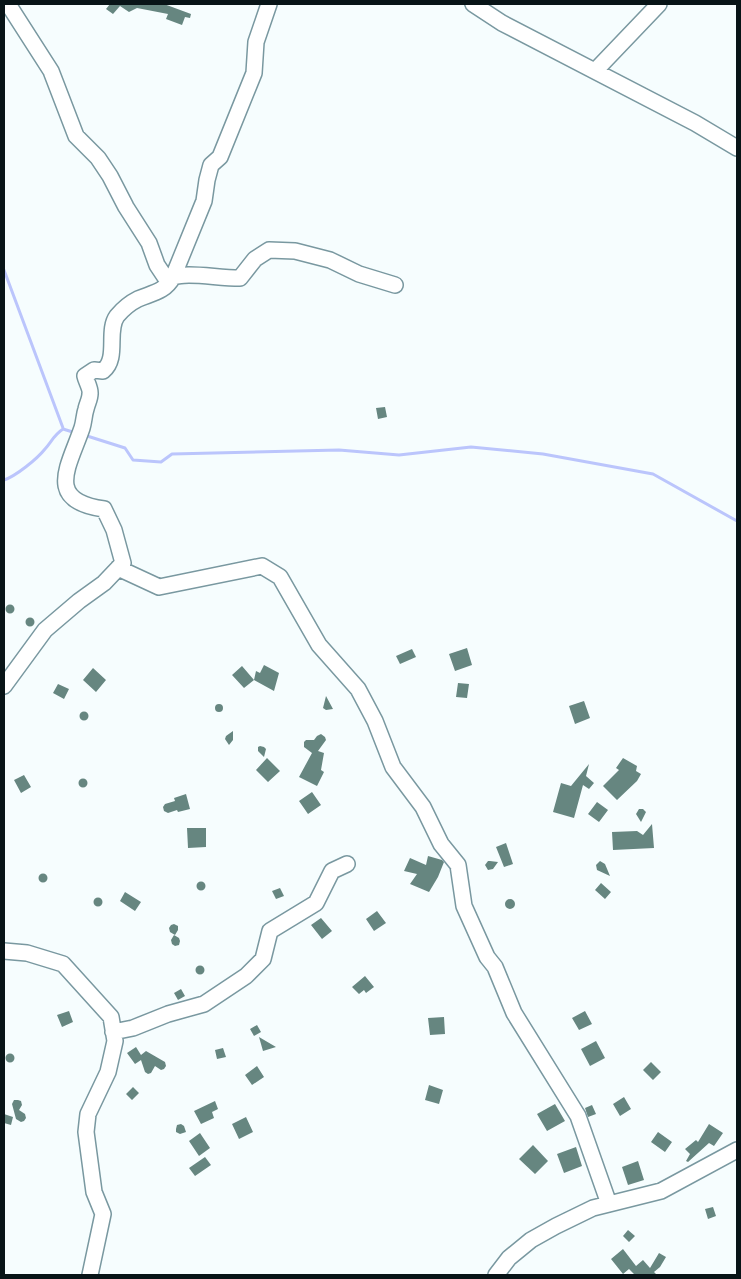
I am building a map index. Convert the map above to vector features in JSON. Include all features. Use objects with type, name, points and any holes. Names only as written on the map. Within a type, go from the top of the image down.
[{"type":"street","points":[[8,4],[51,71],[76,136],[98,158],[110,176],[126,207],[149,243],[165,277],[187,275],[240,278],[255,259],[269,250],[295,250],[330,260],[359,274],[395,285]]},
{"type":"street","points":[[4,686],[45,630],[104,583],[123,562],[114,530],[104,509],[89,507],[72,498],[65,484],[68,463],[83,426],[85,411],[91,393],[86,376],[94,370],[103,371],[108,367],[113,345],[112,336],[115,318],[128,305],[138,299],[152,296],[168,286],[204,201],[211,165],[220,157],[254,73],[256,42],[269,4]]},
{"type":"street","points":[[473,4],[502,23],[695,123],[737,148]]},
{"type":"street","points":[[595,71],[659,4]]},
{"type":"street","points":[[118,568],[159,586],[262,566],[280,577],[319,645],[358,689],[375,721],[393,767],[423,807],[441,844],[458,864],[464,906],[487,957],[495,967],[514,1013],[578,1116],[609,1204]]},
{"type":"street","points":[[113,1032],[133,1028],[168,1014],[204,1004],[246,976],[263,959],[270,932],[316,903],[332,871],[347,864]]},
{"type":"street","points":[[4,951],[27,953],[63,964],[111,1016],[115,1041],[108,1072],[88,1114],[86,1132],[94,1192],[103,1214],[90,1275]]},
{"type":"street","points":[[496,1275],[509,1258],[531,1240],[593,1208],[661,1191],[737,1150]]},
{"type":"building","points":[[110,4],[164,4],[191,14],[190,18],[185,17],[182,25],[166,19],[168,14],[137,8],[129,12],[120,6],[113,14],[106,9]]},
{"type":"building","points":[[385,407],[387,417],[378,419],[376,408]]},
{"type":"building","points":[[10,604],[15,609],[10,614],[5,609]]},
{"type":"building","points":[[30,617],[35,622],[30,627],[25,622]]},
{"type":"building","points":[[467,648],[472,665],[455,671],[449,654]]},
{"type":"building","points":[[412,649],[416,657],[400,664],[396,656]]},
{"type":"building","points":[[264,665],[279,673],[274,691],[254,680],[256,671],[260,673]]},
{"type":"building","points":[[242,666],[254,680],[244,688],[232,675]]},
{"type":"building","points":[[93,668],[106,680],[96,692],[83,680]]},
{"type":"building","points":[[458,683],[469,684],[467,698],[456,697]]},
{"type":"building","points":[[58,684],[69,689],[64,699],[53,693]]},
{"type":"building","points":[[326,696],[333,709],[326,710],[323,708]]},
{"type":"building","points":[[584,701],[590,718],[575,724],[569,706]]},
{"type":"building","points":[[219,704],[223,708],[219,712],[215,708]]},
{"type":"building","points":[[84,711],[89,716],[84,721],[79,716]]},
{"type":"building","points":[[233,731],[233,740],[229,745],[225,739]]},
{"type":"building","points":[[321,734],[326,740],[318,751],[324,753],[321,770],[324,772],[317,786],[299,777],[312,753],[304,747],[304,742],[306,740],[314,740]]},
{"type":"building","points":[[260,746],[266,749],[264,757],[258,751]]},
{"type":"building","points":[[267,758],[280,771],[268,782],[256,770]]},
{"type":"building","points":[[623,758],[637,766],[636,771],[641,774],[637,781],[617,800],[603,786],[619,770],[616,768]]},
{"type":"building","points":[[589,764],[586,776],[594,783],[589,789],[583,785],[574,818],[553,812],[561,783],[571,786]]},
{"type":"building","points":[[24,775],[31,787],[21,793],[14,780]]},
{"type":"building","points":[[83,778],[88,783],[83,788],[78,783]]},
{"type":"building","points":[[312,792],[321,805],[308,814],[299,801]]},
{"type":"building","points":[[186,794],[190,809],[168,813],[164,811],[163,807],[165,804],[175,801],[174,798]]},
{"type":"building","points":[[597,802],[608,810],[599,822],[588,814]]},
{"type":"building","points":[[639,809],[643,809],[646,812],[641,822],[636,814]]},
{"type":"building","points":[[652,824],[654,848],[613,850],[612,832],[637,831],[643,835]]},
{"type":"building","points":[[187,828],[206,828],[206,847],[188,848]]},
{"type":"building","points":[[506,843],[513,864],[504,867],[496,847]]},
{"type":"building","points":[[428,856],[444,862],[429,892],[410,884],[417,874],[404,871],[410,858],[426,865]]},
{"type":"building","points":[[488,861],[498,862],[493,869],[488,870],[485,865]]},
{"type":"building","points":[[600,861],[605,864],[610,876],[597,870],[596,865]]},
{"type":"building","points":[[43,873],[48,878],[43,883],[38,878]]},
{"type":"building","points":[[201,881],[206,886],[201,891],[196,886]]},
{"type":"building","points":[[601,883],[611,892],[605,899],[595,890]]},
{"type":"building","points":[[280,888],[284,896],[276,899],[272,891]]},
{"type":"building","points":[[125,892],[141,902],[135,911],[120,901]]},
{"type":"building","points":[[98,897],[103,902],[98,907],[93,902]]},
{"type":"building","points":[[508,899],[512,899],[515,904],[514,908],[508,909],[505,906],[505,902]]},
{"type":"building","points":[[377,911],[386,923],[374,931],[366,919]]},
{"type":"building","points":[[321,918],[332,931],[322,939],[311,925]]},
{"type":"building","points":[[174,924],[178,926],[175,935],[170,932],[169,928]]},
{"type":"building","points":[[174,935],[179,938],[179,945],[175,946],[172,944],[171,940]]},
{"type":"building","points":[[200,965],[205,970],[200,975],[195,970]]},
{"type":"building","points":[[365,976],[374,987],[366,993],[364,990],[359,994],[352,987]]},
{"type":"building","points":[[181,989],[185,996],[178,1000],[174,993]]},
{"type":"building","points":[[69,1011],[73,1022],[62,1027],[57,1015]]},
{"type":"building","points":[[585,1011],[592,1024],[579,1030],[572,1018]]},
{"type":"building","points":[[444,1017],[445,1034],[430,1035],[428,1018]]},
{"type":"building","points":[[257,1025],[261,1032],[254,1036],[250,1029]]},
{"type":"building","points":[[259,1037],[276,1047],[263,1051]]},
{"type":"building","points":[[596,1041],[605,1058],[590,1066],[581,1049]]},
{"type":"building","points":[[136,1047],[141,1055],[146,1051],[165,1062],[166,1066],[164,1069],[161,1070],[155,1066],[151,1073],[145,1072],[141,1060],[135,1064],[127,1053]]},
{"type":"building","points":[[223,1048],[226,1057],[217,1059],[215,1050]]},
{"type":"building","points":[[10,1053],[15,1058],[10,1063],[5,1058]]},
{"type":"building","points":[[651,1062],[661,1072],[653,1080],[643,1070]]},
{"type":"building","points":[[257,1066],[264,1077],[252,1085],[245,1075]]},
{"type":"building","points":[[429,1085],[443,1090],[439,1104],[425,1100]]},
{"type":"building","points":[[133,1087],[139,1093],[132,1100],[126,1094]]},
{"type":"building","points":[[624,1097],[631,1109],[620,1116],[613,1104]]},
{"type":"building","points":[[14,1100],[21,1101],[22,1105],[19,1110],[25,1114],[26,1118],[24,1121],[21,1122],[16,1119],[12,1104]]},
{"type":"building","points":[[215,1101],[218,1109],[212,1112],[214,1118],[201,1124],[194,1111]]},
{"type":"building","points":[[555,1104],[565,1121],[547,1131],[537,1114]]},
{"type":"building","points":[[592,1105],[596,1114],[588,1117],[585,1108]]},
{"type":"building","points":[[4,1114],[13,1117],[11,1125],[4,1123]]},
{"type":"building","points":[[246,1117],[253,1132],[239,1139],[232,1124]]},
{"type":"building","points":[[181,1124],[186,1132],[180,1134],[176,1132],[176,1129],[177,1125]]},
{"type":"building","points":[[709,1124],[723,1133],[714,1146],[709,1143],[688,1162],[686,1161],[690,1154],[685,1149],[696,1140],[698,1142]]},
{"type":"building","points":[[658,1132],[672,1142],[665,1152],[651,1142]]},
{"type":"building","points":[[200,1133],[210,1148],[199,1156],[189,1141]]},
{"type":"building","points":[[533,1145],[548,1161],[535,1174],[519,1159]]},
{"type":"building","points":[[576,1147],[582,1166],[564,1173],[557,1154]]},
{"type":"building","points":[[205,1157],[211,1165],[195,1176],[189,1168]]},
{"type":"building","points":[[638,1161],[644,1180],[628,1185],[622,1167]]},
{"type":"building","points":[[713,1207],[716,1216],[708,1219],[705,1209]]},
{"type":"building","points":[[628,1230],[635,1236],[629,1242],[623,1236]]},
{"type":"building","points":[[623,1249],[636,1266],[643,1260],[650,1268],[659,1253],[666,1257],[660,1267],[654,1272],[657,1275],[635,1275],[629,1269],[623,1274],[611,1259]]},
{"type":"waterway","points":[[4,270],[63,428]]},
{"type":"waterway","points":[[4,480],[32,462],[63,429],[76,433]]},
{"type":"waterway","points":[[84,435],[125,448],[133,460],[161,462],[172,454],[339,450],[399,455],[471,447],[543,454],[653,474],[737,521]]}]
